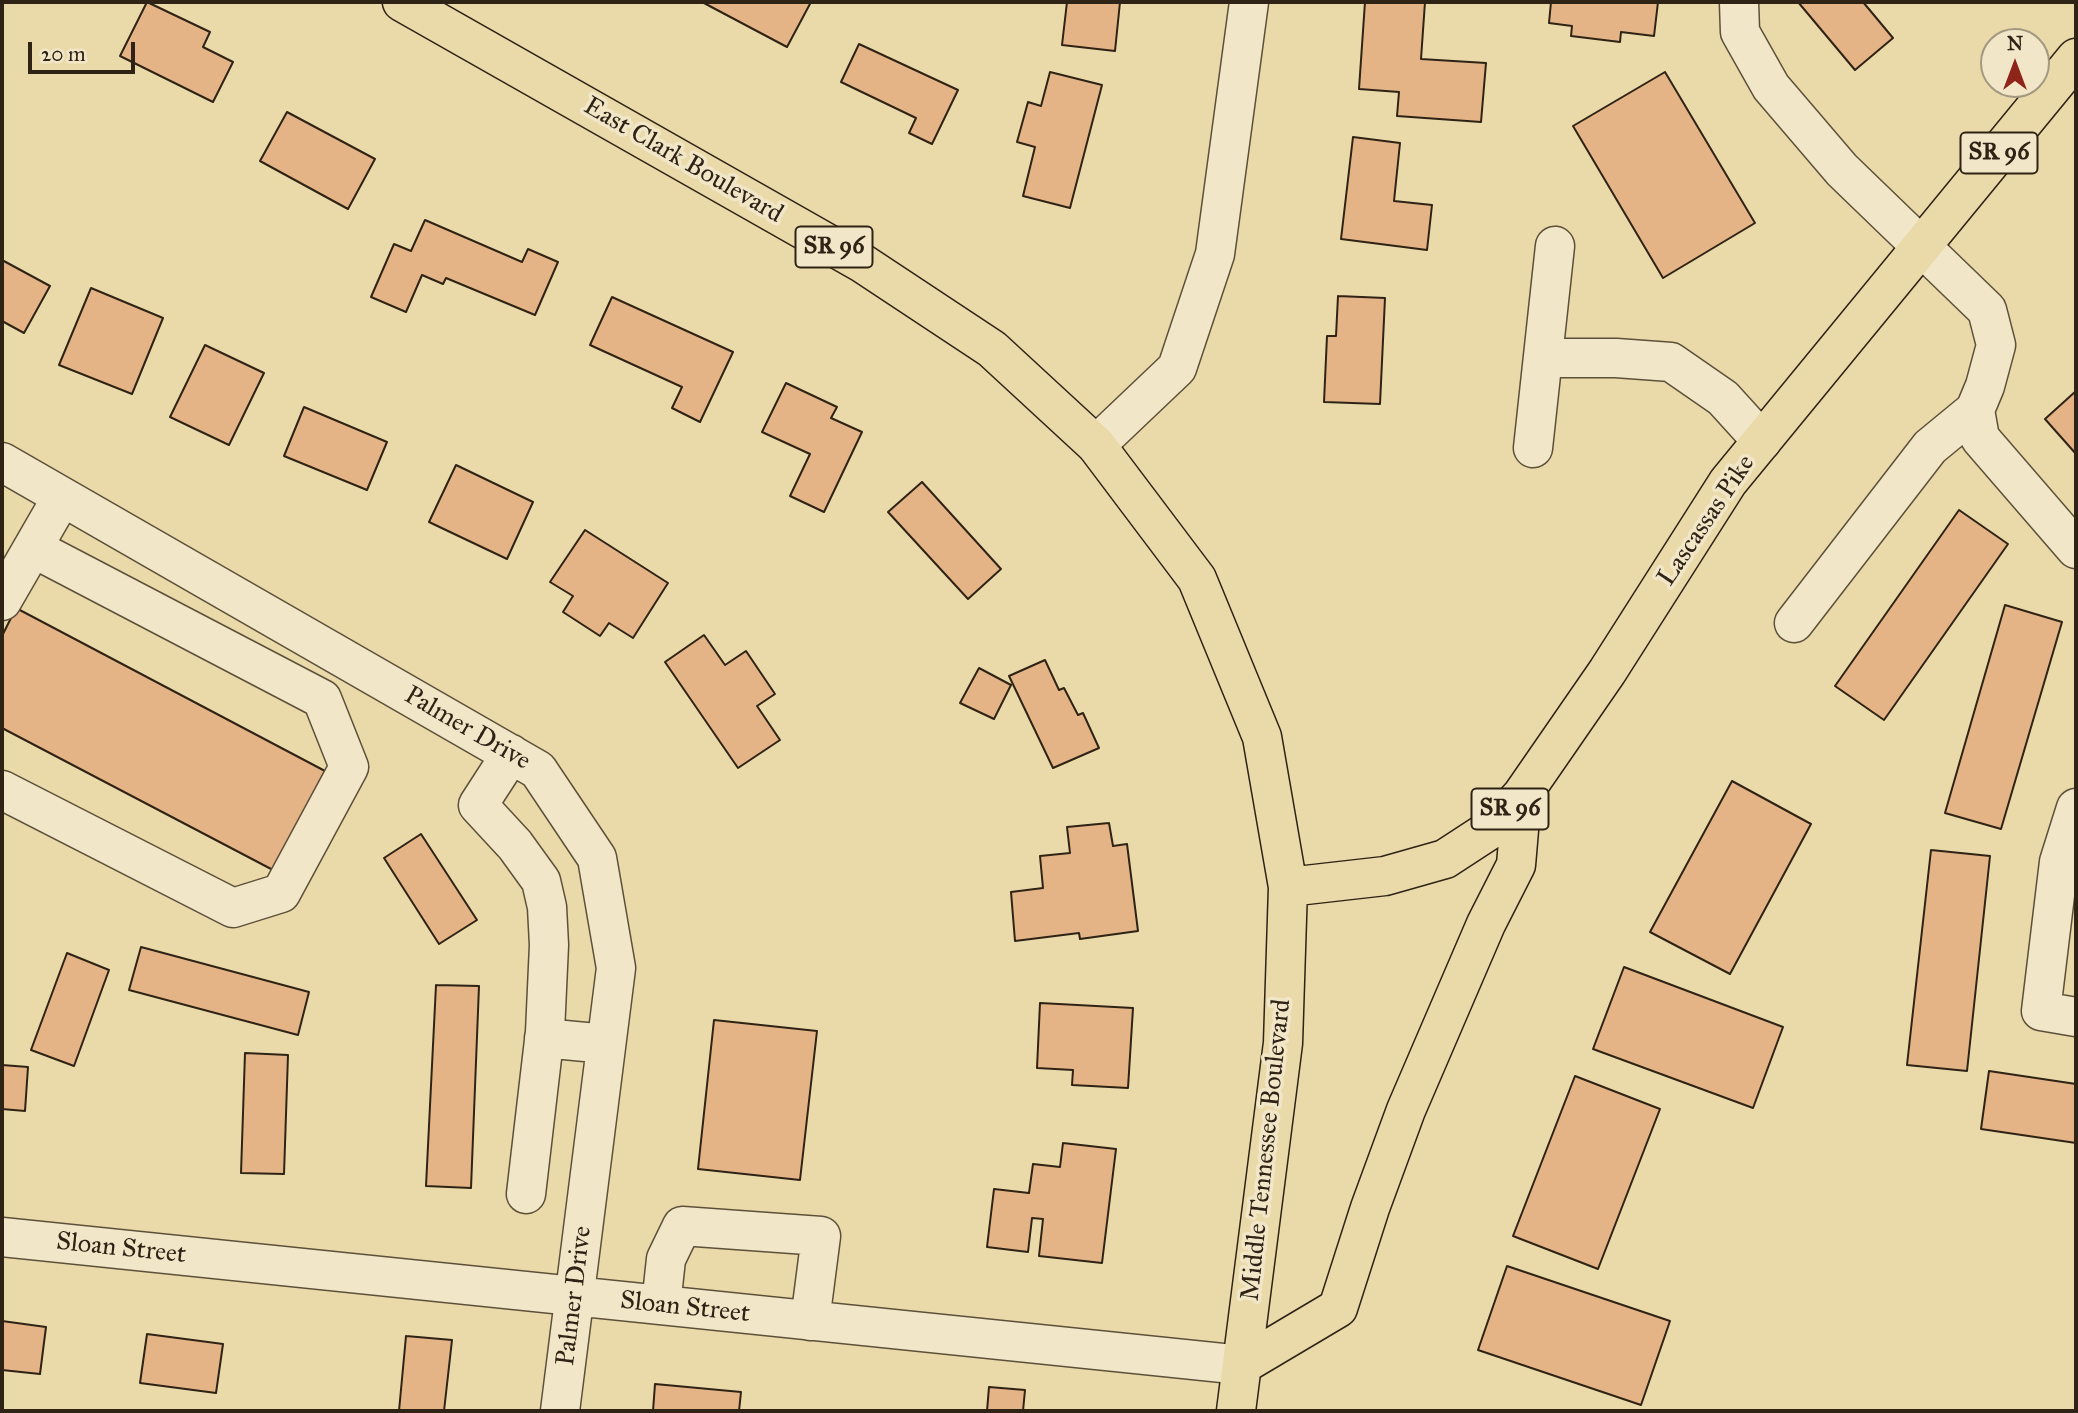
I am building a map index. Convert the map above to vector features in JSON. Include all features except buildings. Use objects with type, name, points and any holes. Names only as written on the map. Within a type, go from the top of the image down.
[{"type":"main road","name":"East Clark Boulevard","points":[[402,2],[862,263],[992,349],[1096,445],[1197,579],[1262,737],[1287,887]]},
{"type":"main road","name":"Lascassas Pike","points":[[1287,887],[1385,876],[1445,859],[1491,829],[1522,795],[1607,672],[1728,482],[2076,58]]},
{"type":"main road","points":[[1242,1365],[1338,1308],[1370,1208],[1406,1110],[1486,924],[1517,864],[1522,795]]},
{"type":"main road","name":"Middle Tennessee Boulevard","points":[[1236,1411],[1283,1043],[1287,887]]},
{"type":"street","points":[[1096,445],[1177,368],[1215,254],[1249,2]]},
{"type":"street","points":[[1739,2],[1740,32],[1771,87],[1842,170],[1987,310],[1996,345],[1985,386],[1975,410],[1930,447],[1794,623]]},
{"type":"street","points":[[1534,448],[1555,246]]},
{"type":"street","points":[[1543,358],[1616,358],[1671,362],[1723,398],[1762,441]]},
{"type":"street","points":[[1975,410],[1980,438],[2076,548]]},
{"type":"street","name":"Palmer Drive","points":[[2,463],[538,770],[597,858],[616,968],[560,1411]]},
{"type":"street","points":[[2,601],[62,497]]},
{"type":"street","points":[[2,790],[233,908],[281,893],[349,767],[322,699],[33,548]]},
{"type":"street","points":[[322,699],[352,663]]},
{"type":"street","points":[[511,754],[478,805],[515,845],[541,881],[547,907],[549,945],[544,1038],[526,1194]]},
{"type":"street","points":[[2076,808],[2059,862],[2041,1011],[2076,1017]]},
{"type":"street","points":[[544,1038],[606,1044]]},
{"type":"street","points":[[533,1135],[594,1143]]},
{"type":"street","points":[[661,1305],[666,1259],[682,1226],[821,1237],[810,1321]]},
{"type":"street","name":"Sloan Street","points":[[2,1237],[1242,1365]]}]
